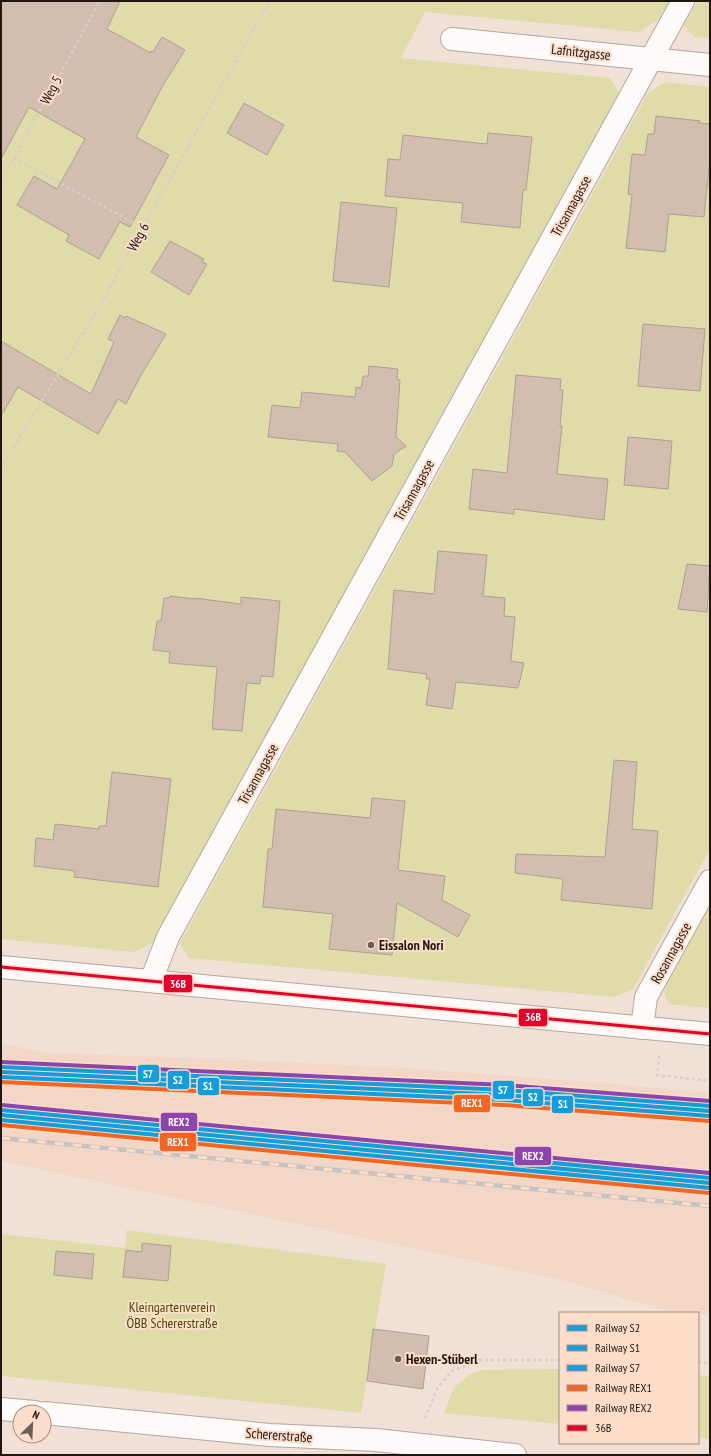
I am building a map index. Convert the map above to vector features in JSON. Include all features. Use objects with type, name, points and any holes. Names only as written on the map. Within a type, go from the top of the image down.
[{"type":"street","name":"Trisannagasse","points":[[151,981],[168,937],[683,1]]},
{"type":"street","name":"Lafnitzgasse","points":[[452,39],[710,65]]},
{"type":"street","name":"Rosannagasse","points":[[642,1028],[646,997],[710,881]]},
{"type":"street","points":[[1,967],[710,1034]]},
{"type":"street","points":[[1,1409],[12,1410]]},
{"type":"street","name":"Schererstraße","points":[[52,1414],[270,1435],[376,1440],[515,1455]]},
{"type":"path","name":"Weg 5","points":[[1,179],[100,1]]},
{"type":"path","name":"Weg 6","points":[[1,468],[103,300],[269,1]]},
{"type":"path","points":[[14,158],[143,228]]},
{"type":"path","points":[[669,1077],[710,1081]]},
{"type":"path","points":[[426,1416],[437,1389],[452,1371],[480,1360],[559,1360]]},
{"type":"path","points":[[699,1362],[710,1364]]},
{"type":"shaded area","points":[[1,1043],[46,1053],[198,1058],[406,1068],[710,1093],[710,1315],[699,1314],[699,1312],[668,1311],[566,1281],[1,1161]]},
{"type":"green space","points":[[1,1],[669,1],[659,19],[639,32],[425,12],[401,58],[610,78],[620,94],[153,942],[134,952],[1,939]]},
{"type":"green space","points":[[698,1],[710,1],[710,38],[694,37],[684,25]]},
{"type":"green space","points":[[665,82],[710,87],[710,849],[633,989],[614,997],[188,958],[180,943],[648,93]]},
{"type":"green space","points":[[710,903],[710,1008],[668,1004],[663,987]]},
{"type":"green space","name":"Kleingartenverein ÖBB Schererstraße","points":[[127,1230],[386,1264],[361,1413],[1,1376],[1,1234],[125,1248]]},
{"type":"green space","points":[[559,1369],[559,1424],[444,1413],[452,1392],[456,1386],[469,1375],[482,1370]]},
{"type":"green space","points":[[699,1375],[710,1376],[710,1439],[699,1438]]},
{"type":"building","points":[[1,1],[120,1],[107,29],[151,53],[162,37],[185,50],[162,87],[136,137],[169,155],[130,227],[120,222],[99,259],[66,241],[69,235],[17,205],[34,176],[57,189],[85,139],[29,107],[1,159]]},
{"type":"building","points":[[244,103],[284,125],[267,155],[227,133]]},
{"type":"building","points":[[656,116],[700,121],[699,123],[710,124],[710,158],[704,217],[669,214],[665,252],[626,248],[632,195],[628,194],[632,154],[645,155],[648,134],[654,134]]},
{"type":"building","points":[[488,133],[532,137],[526,190],[523,190],[520,228],[461,222],[463,203],[385,196],[388,159],[400,160],[403,135],[487,144]]},
{"type":"building","points":[[341,202],[397,208],[389,287],[333,281]]},
{"type":"building","points":[[170,241],[204,259],[202,262],[207,264],[189,295],[151,272]]},
{"type":"building","points":[[120,315],[125,318],[126,316],[166,334],[140,377],[126,404],[118,399],[98,434],[18,387],[1,416],[1,341],[91,394],[114,342],[108,339]]},
{"type":"building","points":[[643,324],[705,329],[700,391],[638,386]]},
{"type":"building","points":[[369,366],[398,369],[397,379],[400,380],[396,437],[406,446],[394,454],[392,466],[372,481],[345,452],[337,451],[338,444],[268,437],[272,405],[300,408],[302,392],[355,397],[356,387],[361,388],[363,376],[368,376]]},
{"type":"building","points":[[516,375],[561,379],[560,390],[563,390],[560,426],[562,426],[557,474],[608,479],[604,520],[514,509],[514,514],[469,509],[473,469],[507,473]]},
{"type":"building","points":[[628,437],[672,441],[668,489],[624,485]]},
{"type":"building","points":[[438,551],[487,555],[483,596],[505,598],[504,616],[515,617],[511,661],[524,663],[518,688],[456,682],[452,709],[426,705],[430,679],[426,679],[427,674],[388,669],[394,590],[434,594]]},
{"type":"building","points":[[687,564],[710,566],[707,612],[678,609]]},
{"type":"building","points":[[170,596],[241,604],[241,597],[280,601],[273,677],[261,676],[260,684],[247,683],[242,731],[212,729],[217,667],[169,663],[170,652],[153,650],[157,621],[161,621],[164,598],[169,598]]},
{"type":"building","points":[[614,760],[637,762],[632,829],[658,831],[652,909],[561,900],[563,879],[515,873],[516,854],[605,857]]},
{"type":"building","points":[[112,772],[171,779],[158,887],[74,877],[75,871],[34,866],[36,838],[53,840],[55,824],[99,829],[99,826],[106,826]]},
{"type":"building","points":[[372,798],[405,801],[398,870],[445,876],[442,900],[470,915],[458,937],[397,903],[392,955],[329,949],[333,914],[263,907],[268,849],[272,849],[276,809],[370,818]]},
{"type":"building","points":[[142,1243],[171,1246],[168,1281],[123,1277],[126,1250],[142,1252]]},
{"type":"building","points":[[56,1251],[94,1254],[92,1279],[54,1275]]},
{"type":"building","name":"Hexen-Stüberl","points":[[373,1329],[429,1336],[423,1389],[367,1381]]},
{"type":"railway","points":[[1,1138],[710,1206]]},
{"type":"rail line","name":"REX2","points":[[1,1062],[505,1085],[710,1101]]},
{"type":"rail line","name":"S7","points":[[1,1067],[505,1090],[710,1106]]},
{"type":"rail line","name":"S2","points":[[1,1072],[505,1095],[710,1111]]},
{"type":"rail line","name":"S1","points":[[1,1077],[505,1100],[710,1116]]},
{"type":"rail line","name":"REX1","points":[[1,1082],[504,1105],[709,1121]]},
{"type":"rail line","name":"REX2","points":[[2,1105],[710,1173]]},
{"type":"rail line","name":"S7","points":[[1,1110],[710,1178]]},
{"type":"rail line","name":"S2","points":[[1,1115],[710,1183]]},
{"type":"rail line","name":"S1","points":[[1,1120],[710,1188]]},
{"type":"rail line","name":"REX1","points":[[1,1125],[709,1193]]},
{"type":"transit line","name":"36B","points":[[1,967],[710,1034]]},
{"type":"place","name":"Eissalon Nori","points":[[371,945]]},
{"type":"place","name":"Hexen-Stüberl","points":[[398,1359]]}]
